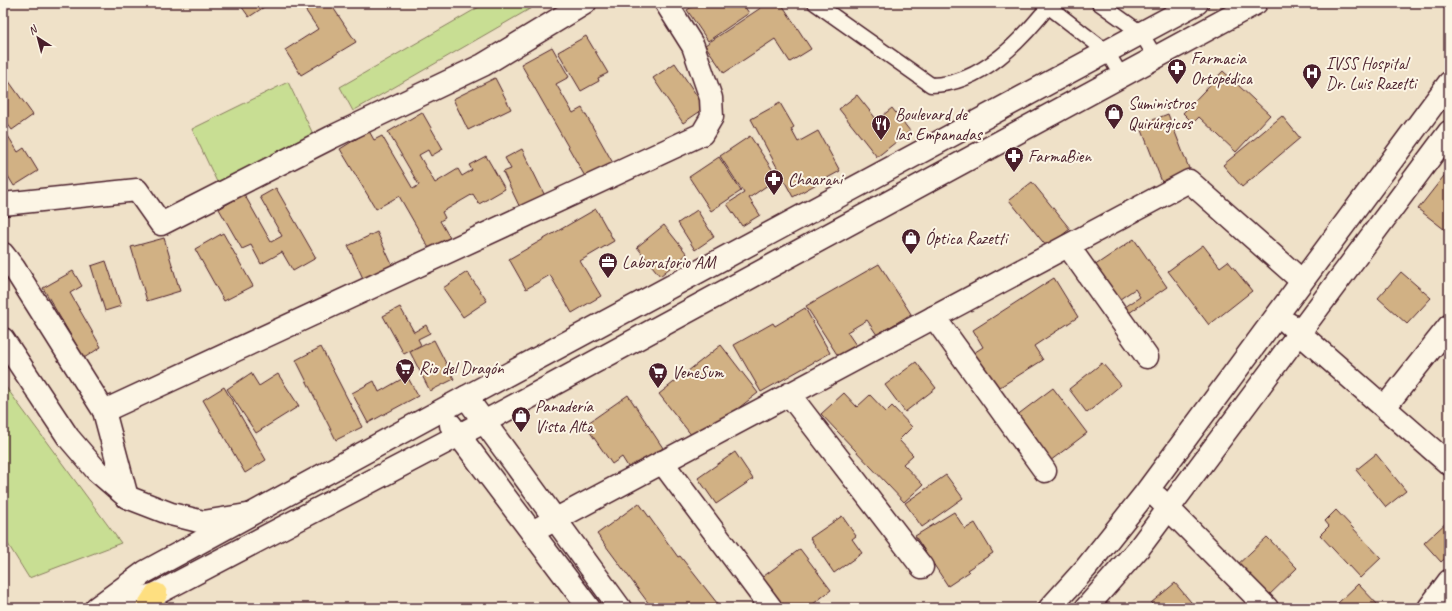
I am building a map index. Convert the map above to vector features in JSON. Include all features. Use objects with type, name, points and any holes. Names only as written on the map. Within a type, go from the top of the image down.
[{"type":"street","points":[[3,204],[137,190],[161,224],[332,137],[483,65],[585,3]]},
{"type":"street","points":[[104,411],[702,134],[712,117],[711,98],[693,46],[666,3]]},
{"type":"street","points":[[96,608],[144,572],[1197,3]]},
{"type":"street","points":[[104,608],[152,601],[1122,77],[1256,3]]},
{"type":"street","points":[[1050,608],[1086,568],[1149,488],[1449,83]]},
{"type":"street","points":[[1086,608],[1139,548],[1449,132]]},
{"type":"street","points":[[532,532],[1189,181],[1302,281]]},
{"type":"street","points":[[1068,246],[1147,356]]},
{"type":"street","points":[[3,254],[14,268],[104,411],[127,497]]},
{"type":"street","points":[[1277,315],[1300,333],[1449,464]]},
{"type":"street","points":[[934,317],[1046,471]]},
{"type":"street","points":[[1385,408],[1449,326]]},
{"type":"street","points":[[3,339],[68,437],[97,471],[127,497],[171,514],[203,522],[248,515]]},
{"type":"street","points":[[789,394],[922,567]]},
{"type":"street","points":[[466,397],[620,608]]},
{"type":"street","points":[[441,411],[589,608]]},
{"type":"street","points":[[662,462],[771,608]]},
{"type":"street","points":[[1149,488],[1260,606]]},
{"type":"street","points":[[1429,608],[1449,581]]},
{"type":"lane","points":[[815,3],[931,85],[958,81],[988,64],[1017,41],[1048,4],[1107,52],[1122,77]]},
{"type":"lane","points":[[1099,3],[1141,33],[1156,58]]},
{"type":"green space","points":[[486,3],[540,3],[353,111],[340,87]]},
{"type":"green space","points":[[288,82],[314,136],[217,182],[192,129]]},
{"type":"green space","points":[[3,383],[121,543],[29,578],[3,536]]},
{"type":"building","points":[[239,3],[270,3],[249,17]]},
{"type":"building","points":[[311,3],[330,3],[356,42],[301,75],[285,50],[318,29],[304,8]]},
{"type":"building","points":[[698,3],[742,3],[749,13],[708,41],[687,10]]},
{"type":"building","points":[[768,3],[781,3],[811,49],[790,62],[775,39],[724,73],[705,45]]},
{"type":"building","points":[[586,36],[608,73],[598,78],[599,81],[581,91],[558,52]]},
{"type":"building","points":[[552,47],[569,77],[556,84],[573,113],[582,108],[618,172],[591,187],[521,64]]},
{"type":"building","points":[[675,63],[705,108],[683,123],[653,78]]},
{"type":"building","points":[[1223,71],[1270,115],[1236,152],[1199,117],[1193,123],[1183,113]]},
{"type":"building","points":[[3,73],[33,115],[12,130],[3,118]]},
{"type":"building","points":[[495,78],[511,109],[468,130],[453,99]]},
{"type":"building","points":[[857,95],[877,120],[892,108],[910,131],[877,157],[839,109]]},
{"type":"building","points":[[780,103],[794,127],[791,129],[798,142],[818,131],[840,171],[793,197],[751,119]]},
{"type":"building","points":[[422,112],[443,149],[431,156],[428,150],[419,155],[435,183],[458,169],[462,176],[472,170],[469,165],[486,156],[505,189],[479,204],[473,194],[442,212],[445,218],[440,221],[450,238],[430,250],[399,196],[376,209],[340,149],[369,131],[374,140],[382,136],[413,189],[419,185],[388,132]]},
{"type":"building","points":[[1168,114],[1190,171],[1162,182],[1140,125]]},
{"type":"building","points":[[1282,116],[1300,138],[1242,187],[1223,165]]},
{"type":"building","points":[[3,128],[18,152],[24,148],[38,171],[14,186],[3,168]]},
{"type":"building","points":[[750,136],[778,178],[749,198],[760,215],[742,226],[727,204],[744,193],[720,156]]},
{"type":"building","points":[[522,149],[548,202],[523,214],[503,172],[511,169],[505,158]]},
{"type":"building","points":[[719,157],[741,191],[711,211],[689,177]]},
{"type":"building","points":[[1447,172],[1449,173],[1449,233],[1418,209]]},
{"type":"building","points":[[1032,182],[1070,229],[1047,247],[1009,200]]},
{"type":"building","points":[[276,188],[316,258],[293,271],[282,252],[261,264],[251,245],[242,249],[219,209],[244,194],[271,242],[282,236],[260,197]]},
{"type":"building","points":[[596,209],[614,241],[580,261],[601,296],[572,313],[550,275],[526,289],[509,259]]},
{"type":"building","points":[[697,210],[714,237],[695,250],[678,223]]},
{"type":"building","points":[[664,225],[687,254],[660,276],[637,247]]},
{"type":"building","points":[[377,232],[396,273],[367,287],[348,246]]},
{"type":"building","points":[[223,233],[253,286],[224,301],[195,249]]},
{"type":"building","points":[[164,238],[180,291],[147,301],[131,247]]},
{"type":"building","points":[[1134,239],[1167,287],[1129,313],[1125,307],[1140,297],[1135,289],[1117,301],[1094,266]]},
{"type":"building","points":[[1203,245],[1220,267],[1228,261],[1252,291],[1209,325],[1168,271]]},
{"type":"building","points":[[106,261],[121,306],[105,311],[91,266]]},
{"type":"building","points":[[879,264],[911,314],[877,335],[867,320],[847,332],[856,345],[838,356],[806,306]]},
{"type":"building","points":[[73,271],[82,286],[70,293],[101,347],[84,358],[43,288]]},
{"type":"building","points":[[467,272],[487,301],[463,317],[443,288]]},
{"type":"building","points":[[1401,272],[1431,298],[1407,324],[1378,298]]},
{"type":"building","points":[[1054,278],[1078,317],[1034,346],[1043,360],[992,392],[969,356],[983,347],[973,330]]},
{"type":"building","points":[[400,307],[414,332],[426,325],[430,333],[418,339],[421,345],[404,354],[383,316]]},
{"type":"building","points":[[805,308],[830,353],[761,392],[734,345],[773,323],[775,326]]},
{"type":"building","points":[[434,340],[454,379],[430,391],[410,352]]},
{"type":"building","points":[[721,345],[758,393],[696,441],[659,394]]},
{"type":"building","points":[[321,347],[362,427],[336,440],[296,360]]},
{"type":"building","points":[[916,362],[936,388],[905,412],[885,385]]},
{"type":"building","points":[[1102,363],[1121,385],[1087,413],[1069,389]]},
{"type":"building","points":[[251,373],[259,386],[278,374],[299,406],[256,433],[227,389]]},
{"type":"building","points":[[407,376],[418,396],[368,423],[352,393],[374,381],[379,392]]},
{"type":"building","points":[[224,387],[266,460],[245,473],[203,400]]},
{"type":"building","points":[[1053,388],[1087,433],[1046,464],[1012,419]]},
{"type":"building","points":[[844,393],[857,407],[870,395],[886,412],[892,406],[912,427],[899,440],[913,455],[903,464],[923,485],[904,502],[821,414]]},
{"type":"building","points":[[628,395],[663,448],[630,470],[622,457],[612,464],[585,425]]},
{"type":"building","points":[[735,452],[753,479],[716,504],[698,478]]},
{"type":"building","points":[[1376,454],[1406,491],[1386,507],[1356,470]]},
{"type":"building","points":[[946,475],[963,498],[922,527],[905,503]]},
{"type":"building","points":[[639,503],[678,557],[680,556],[721,608],[652,608],[597,534]]},
{"type":"building","points":[[1336,510],[1381,558],[1360,578],[1320,535],[1329,526],[1325,521]]},
{"type":"building","points":[[954,512],[965,529],[975,523],[993,553],[967,570],[969,572],[948,586],[915,536]]},
{"type":"building","points":[[842,516],[856,536],[852,539],[862,553],[834,573],[810,538]]},
{"type":"building","points":[[1449,520],[1449,555],[1441,562],[1424,543]]},
{"type":"building","points":[[1267,537],[1297,568],[1265,599],[1235,567]]},
{"type":"building","points":[[800,549],[831,590],[808,608],[776,608],[756,582]]},
{"type":"building","points":[[1175,583],[1196,608],[1156,608],[1151,603]]},
{"type":"building","points":[[1358,584],[1381,608],[1341,608],[1337,604]]},
{"type":"place","name":"Farmacia Ortopédica","points":[[1177,85]]},
{"type":"place","name":"IVSS Hospital Dr. Luis Razetti","points":[[1312,90]]},
{"type":"place","name":"Suministros Quirúrgicos","points":[[1114,130]]},
{"type":"place","name":"Boulevard de las Empanadas","points":[[881,141]]},
{"type":"place","name":"FarmaBien","points":[[1014,173]]},
{"type":"place","name":"Chaarani","points":[[774,196]]},
{"type":"place","name":"Óptica Razetti","points":[[911,255]]},
{"type":"place","name":"Laboratorio AM","points":[[608,279]]},
{"type":"place","name":"Rio del Dragón","points":[[405,385]]},
{"type":"place","name":"VeneSum","points":[[658,389]]},
{"type":"place","name":"Panadería Vista Alta","points":[[521,433]]}]
